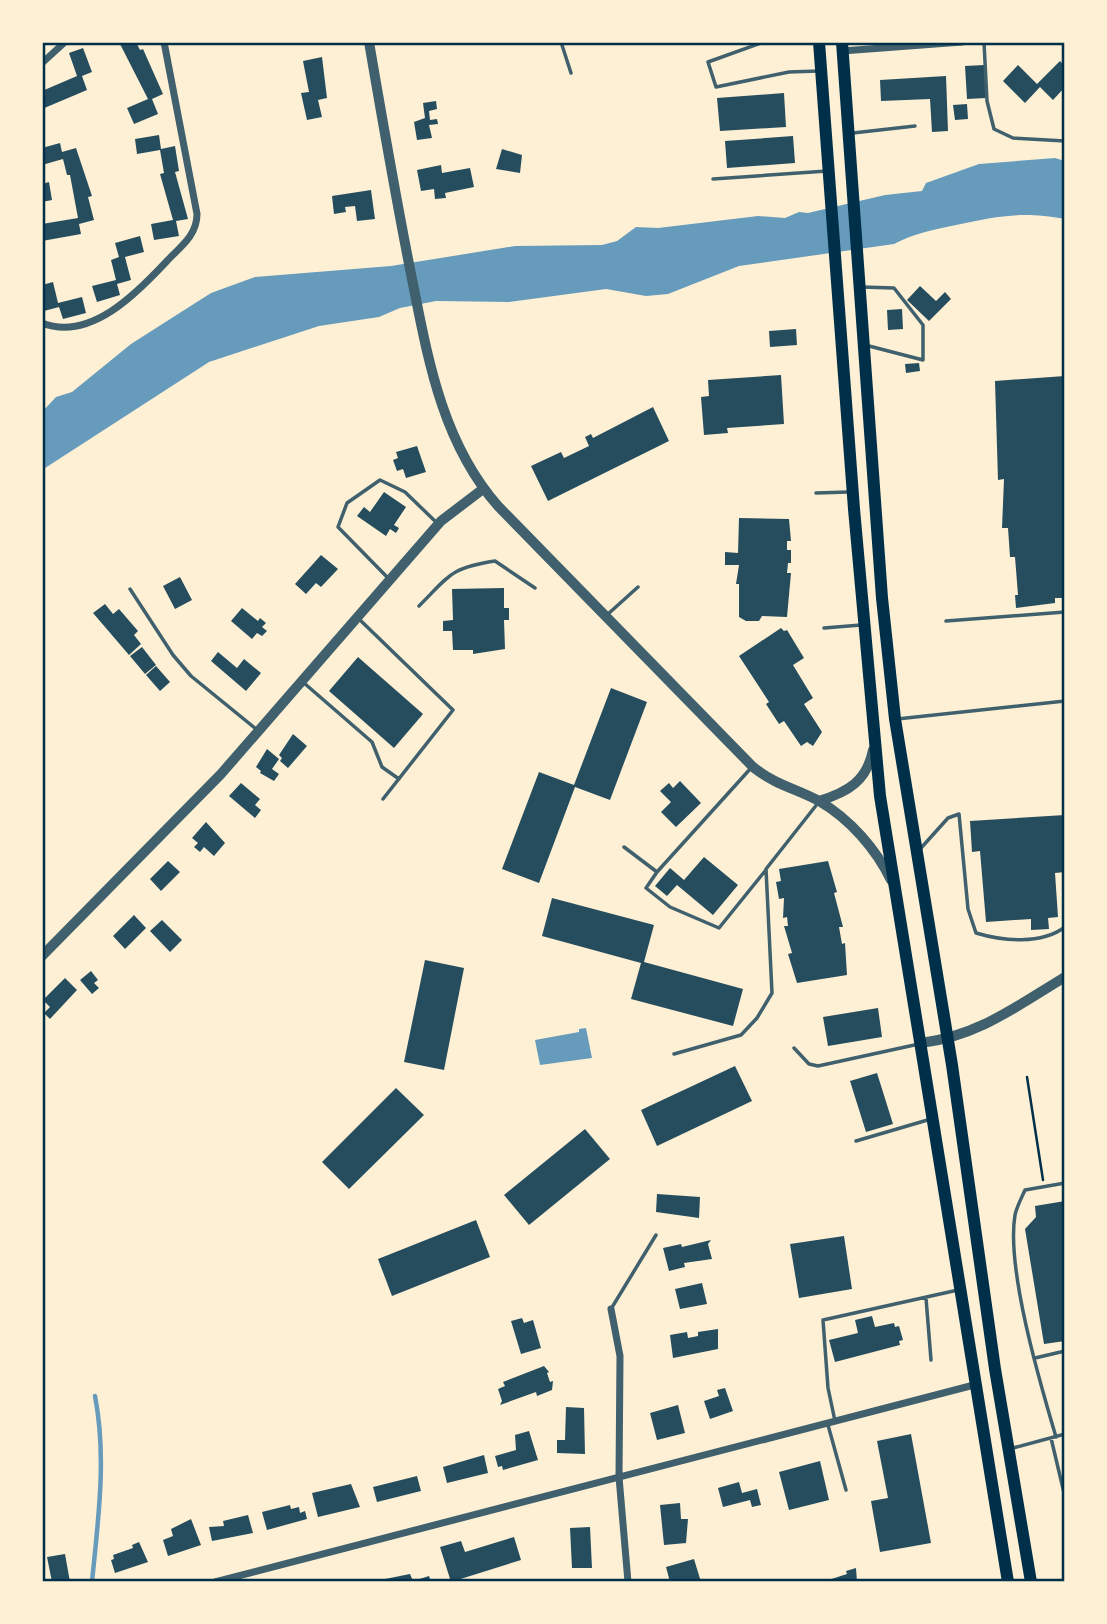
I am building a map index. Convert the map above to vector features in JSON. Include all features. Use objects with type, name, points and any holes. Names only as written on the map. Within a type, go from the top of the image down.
[{"type":"highway","points":[[819,42],[874,746],[893,884],[1008,1582]]},
{"type":"highway","points":[[842,46],[881,598],[895,719],[1031,1582]]},
{"type":"street","points":[[42,63],[65,42]]},
{"type":"street","points":[[42,323],[76,325],[118,307],[140,290],[195,228],[197,214],[164,42]]},
{"type":"street","points":[[369,42],[405,246],[436,388],[453,438],[483,489],[753,767],[791,791],[820,802],[870,844],[893,884]]},
{"type":"street","points":[[842,46],[962,42]]},
{"type":"street","points":[[42,956],[260,732],[439,524],[454,509],[483,489]]},
{"type":"street","points":[[820,802],[851,788],[864,777],[874,746]]},
{"type":"street","points":[[921,1043],[947,1040],[976,1031],[1065,977]]},
{"type":"street","points":[[611,1309],[620,1356],[619,1478],[628,1582]]},
{"type":"street","points":[[215,1582],[974,1385]]},
{"type":"lane","points":[[561,42],[571,73]]},
{"type":"lane","points":[[764,42],[708,62],[716,87],[789,72],[821,71]]},
{"type":"lane","points":[[984,42],[987,101],[994,129],[1013,138],[1065,141]]},
{"type":"lane","points":[[848,134],[915,126]]},
{"type":"lane","points":[[713,179],[830,176]]},
{"type":"lane","points":[[859,283],[894,288],[923,325],[923,360],[863,345]]},
{"type":"lane","points":[[389,580],[338,527],[347,503],[380,480],[405,492],[439,524]]},
{"type":"lane","points":[[816,493],[852,491]]},
{"type":"lane","points":[[419,606],[456,569],[475,564],[495,562],[535,588]]},
{"type":"lane","points":[[606,615],[638,587]]},
{"type":"lane","points":[[130,589],[173,655],[191,676],[260,732]]},
{"type":"lane","points":[[946,621],[1065,612]]},
{"type":"lane","points":[[357,618],[453,710],[383,799]]},
{"type":"lane","points":[[824,628],[864,624]]},
{"type":"lane","points":[[303,682],[372,742],[382,767],[399,779]]},
{"type":"lane","points":[[895,719],[1065,701]]},
{"type":"lane","points":[[753,767],[657,872],[646,888],[670,907],[719,928],[820,802]]},
{"type":"lane","points":[[916,856],[948,818],[959,814],[968,909],[976,933],[1003,941],[1055,935],[1065,927]]},
{"type":"lane","points":[[624,847],[657,872]]},
{"type":"lane","points":[[674,1054],[741,1035],[757,1018],[772,993],[766,869]]},
{"type":"lane","points":[[794,1048],[809,1064],[818,1066],[921,1043]]},
{"type":"lane","points":[[856,1141],[933,1119]]},
{"type":"lane","points":[[1065,1183],[1025,1190],[1015,1215],[1016,1256],[1065,1497]]},
{"type":"lane","points":[[611,1309],[656,1235]]},
{"type":"lane","points":[[846,1490],[831,1422],[823,1320],[961,1290]]},
{"type":"lane","points":[[926,1298],[931,1360]]},
{"type":"lane","points":[[1035,1358],[1065,1351]]},
{"type":"lane","points":[[1008,1449],[1065,1434]]},
{"type":"path","points":[[1027,1077],[1043,1180]]},
{"type":"water","points":[[1055,158],[1065,161],[1065,219],[1022,215],[984,219],[924,232],[894,244],[739,266],[668,294],[646,296],[606,289],[509,302],[436,301],[400,308],[379,317],[319,326],[209,362],[42,470],[42,412],[56,397],[72,392],[131,344],[211,293],[255,277],[391,266],[515,246],[602,245],[617,241],[636,227],[658,228],[758,216],[785,218],[799,212],[808,213],[885,195],[922,191],[926,183],[979,164]]},
{"type":"water","points":[[586,1028],[592,1058],[540,1065],[535,1040],[579,1032],[579,1029]]},
{"type":"building","points":[[119,42],[136,42],[140,50],[143,49],[163,94],[152,99],[158,114],[134,124],[127,108],[148,99]]},
{"type":"building","points":[[83,48],[92,72],[82,76],[87,90],[42,109],[42,91],[77,76],[69,53]]},
{"type":"building","points":[[322,57],[327,98],[318,100],[322,117],[307,120],[301,93],[309,92],[303,61]]},
{"type":"building","points":[[1060,61],[1065,66],[1065,87],[1053,100],[1040,87],[1025,103],[1003,81],[1018,65],[1037,84]]},
{"type":"building","points":[[984,65],[986,98],[967,99],[965,66]]},
{"type":"building","points":[[946,76],[948,131],[932,132],[930,99],[881,101],[880,80]]},
{"type":"building","points":[[784,93],[786,127],[720,131],[717,98]]},
{"type":"building","points":[[436,101],[437,109],[429,111],[430,120],[437,119],[438,124],[429,125],[432,138],[417,140],[414,122],[425,118],[423,103]]},
{"type":"building","points":[[967,104],[968,119],[955,120],[953,105]]},
{"type":"building","points":[[159,135],[161,149],[175,146],[179,171],[175,172],[188,219],[176,221],[179,236],[154,240],[151,224],[173,220],[160,174],[164,173],[160,150],[137,154],[135,139]]},
{"type":"building","points":[[793,136],[795,163],[727,168],[725,141]]},
{"type":"building","points":[[60,143],[62,152],[76,148],[92,196],[88,197],[94,220],[79,224],[81,234],[42,241],[42,224],[78,218],[70,175],[67,175],[63,159],[42,165],[42,148]]},
{"type":"building","points":[[502,149],[522,155],[520,173],[496,169]]},
{"type":"building","points":[[441,165],[442,173],[470,168],[474,187],[445,193],[446,198],[435,199],[434,189],[421,191],[417,170]]},
{"type":"building","points":[[49,182],[52,200],[42,202],[42,184]]},
{"type":"building","points":[[371,190],[375,219],[357,221],[355,206],[345,207],[346,212],[334,214],[332,196]]},
{"type":"building","points":[[140,236],[144,252],[125,257],[131,280],[117,284],[120,295],[97,302],[92,286],[116,280],[111,260],[119,257],[115,243]]},
{"type":"building","points":[[53,282],[58,303],[82,297],[86,313],[63,319],[59,307],[44,311],[42,285]]},
{"type":"building","points":[[920,286],[936,301],[945,292],[951,299],[929,321],[907,300]]},
{"type":"building","points":[[902,309],[903,329],[888,330],[887,310]]},
{"type":"building","points":[[796,329],[797,345],[770,347],[769,331]]},
{"type":"building","points":[[919,363],[920,371],[906,373],[905,364]]},
{"type":"building","points":[[781,375],[784,424],[727,428],[728,433],[704,435],[701,397],[709,396],[708,380]]},
{"type":"building","points":[[1065,376],[1065,598],[1055,598],[1055,603],[1016,608],[1015,595],[1018,595],[1015,557],[1010,557],[1008,528],[1002,528],[1004,479],[998,480],[995,381]]},
{"type":"building","points":[[653,407],[669,441],[548,501],[531,466],[561,452],[564,458],[589,446],[585,437],[591,434],[593,438]]},
{"type":"building","points":[[417,446],[426,472],[406,478],[403,469],[397,471],[393,460],[398,458],[396,452]]},
{"type":"building","points":[[384,492],[406,507],[394,525],[399,528],[396,533],[390,529],[386,536],[357,516],[364,507],[370,512]]},
{"type":"building","points":[[739,518],[789,519],[791,541],[787,541],[787,550],[791,550],[791,563],[788,563],[787,573],[791,573],[787,617],[762,616],[759,621],[746,621],[739,617],[739,584],[736,584],[739,565],[725,565],[725,552],[738,553]]},
{"type":"building","points":[[321,555],[338,569],[321,587],[316,583],[306,594],[295,584]]},
{"type":"building","points":[[180,577],[192,600],[175,609],[163,586]]},
{"type":"building","points":[[504,588],[504,608],[509,608],[509,620],[504,620],[505,649],[473,654],[473,650],[453,650],[452,631],[443,631],[443,621],[453,620],[452,589]]},
{"type":"building","points":[[105,604],[113,614],[119,609],[138,631],[134,635],[141,644],[129,655],[93,613]]},
{"type":"building","points":[[242,608],[258,621],[260,618],[266,623],[262,627],[267,631],[262,636],[257,633],[252,639],[231,621]]},
{"type":"building","points":[[781,628],[787,630],[804,658],[793,665],[813,698],[804,704],[822,732],[813,746],[807,742],[801,746],[784,721],[779,724],[766,704],[769,702],[739,656]]},
{"type":"building","points":[[142,647],[156,665],[145,674],[130,656]]},
{"type":"building","points":[[218,652],[237,668],[244,659],[261,673],[246,691],[211,661]]},
{"type":"building","points":[[358,657],[423,714],[394,748],[329,691]]},
{"type":"building","points":[[156,666],[170,682],[160,691],[146,675]]},
{"type":"building","points":[[611,688],[647,702],[610,800],[575,787],[539,883],[502,869],[539,772],[574,785]]},
{"type":"building","points":[[293,734],[307,746],[288,768],[280,761],[282,758],[279,755]]},
{"type":"building","points":[[267,749],[279,759],[272,769],[279,774],[274,781],[260,773],[256,767]]},
{"type":"building","points":[[680,781],[701,803],[676,827],[661,812],[671,802],[660,791],[669,783],[673,788]]},
{"type":"building","points":[[241,783],[260,799],[255,805],[261,810],[255,818],[229,796]]},
{"type":"building","points":[[1065,815],[1065,872],[1055,873],[1058,917],[1048,918],[1049,929],[1031,930],[1031,919],[986,922],[980,851],[972,852],[970,821]]},
{"type":"building","points":[[206,822],[225,843],[214,856],[204,847],[200,852],[194,847],[198,843],[192,838]]},
{"type":"building","points":[[704,857],[738,885],[713,915],[677,885],[667,896],[655,886],[670,868],[684,880]]},
{"type":"building","points":[[168,861],[180,872],[161,891],[150,879]]},
{"type":"building","points":[[828,861],[843,927],[839,927],[842,944],[845,943],[847,975],[797,983],[788,954],[792,953],[784,926],[788,926],[787,917],[783,918],[784,898],[779,899],[776,882],[781,881],[779,869]]},
{"type":"building","points":[[552,898],[654,925],[644,962],[743,989],[733,1026],[631,999],[641,963],[542,936]]},
{"type":"building","points":[[134,915],[146,928],[125,949],[113,936]]},
{"type":"building","points":[[162,920],[182,940],[170,952],[150,931]]},
{"type":"building","points":[[425,960],[464,968],[444,1070],[404,1062]]},
{"type":"building","points":[[91,971],[98,980],[94,983],[99,988],[92,994],[80,980]]},
{"type":"building","points":[[65,978],[77,990],[50,1019],[44,1013],[50,1007],[43,1000]]},
{"type":"building","points":[[878,1008],[882,1037],[828,1046],[823,1017]]},
{"type":"building","points":[[735,1066],[752,1101],[657,1146],[641,1110]]},
{"type":"building","points":[[877,1073],[893,1124],[866,1132],[850,1081]]},
{"type":"building","points":[[396,1088],[424,1115],[349,1189],[322,1162]]},
{"type":"building","points":[[585,1129],[610,1159],[529,1225],[504,1195]]},
{"type":"building","points":[[657,1194],[700,1197],[699,1218],[656,1212]]},
{"type":"building","points":[[1065,1201],[1065,1341],[1044,1344],[1025,1229],[1036,1217],[1035,1206]]},
{"type":"building","points":[[476,1220],[490,1257],[392,1296],[378,1259]]},
{"type":"building","points":[[844,1236],[852,1289],[799,1298],[790,1244]]},
{"type":"building","points":[[711,1240],[708,1244],[712,1259],[684,1263],[685,1267],[669,1271],[663,1248],[681,1244],[682,1247]]},
{"type":"building","points":[[702,1283],[707,1304],[680,1309],[675,1289]]},
{"type":"building","points":[[872,1316],[875,1327],[894,1323],[895,1327],[899,1326],[903,1340],[899,1341],[900,1345],[835,1362],[829,1340],[858,1333],[855,1320]]},
{"type":"building","points":[[522,1318],[524,1323],[533,1320],[541,1348],[521,1354],[511,1321]]},
{"type":"building","points":[[718,1329],[718,1349],[673,1358],[670,1335],[687,1332],[688,1338],[698,1336],[698,1332]]},
{"type":"building","points":[[544,1366],[549,1372],[550,1382],[553,1381],[552,1390],[537,1396],[536,1392],[500,1405],[502,1401],[498,1389],[505,1386],[503,1382]]},
{"type":"building","points":[[725,1388],[733,1411],[710,1419],[704,1401],[719,1396],[717,1390]]},
{"type":"building","points":[[678,1405],[685,1433],[657,1440],[650,1413]]},
{"type":"building","points":[[566,1407],[584,1408],[585,1454],[557,1453],[557,1440],[565,1440]]},
{"type":"building","points":[[529,1431],[538,1460],[503,1470],[502,1466],[498,1467],[495,1456],[516,1450],[515,1435]]},
{"type":"building","points":[[911,1434],[931,1543],[880,1552],[871,1501],[888,1498],[877,1441]]},
{"type":"building","points":[[484,1455],[488,1473],[447,1483],[443,1467]]},
{"type":"building","points":[[820,1461],[829,1500],[789,1510],[779,1472]]},
{"type":"building","points":[[417,1476],[421,1491],[377,1502],[373,1487]]},
{"type":"building","points":[[739,1482],[742,1493],[757,1489],[761,1505],[752,1507],[750,1500],[723,1507],[718,1488]]},
{"type":"building","points":[[351,1484],[360,1507],[318,1517],[312,1493]]},
{"type":"building","points":[[680,1503],[681,1519],[688,1519],[686,1543],[664,1545],[660,1505]]},
{"type":"building","points":[[290,1505],[291,1509],[299,1507],[300,1513],[305,1511],[307,1519],[267,1530],[262,1512]]},
{"type":"building","points":[[248,1515],[253,1533],[212,1541],[209,1527],[224,1526],[223,1521]]},
{"type":"building","points":[[191,1519],[201,1545],[168,1556],[163,1540],[173,1536],[171,1529]]},
{"type":"building","points":[[590,1527],[592,1568],[572,1568],[570,1528]]},
{"type":"building","points":[[514,1537],[521,1560],[451,1582],[440,1547],[461,1541],[465,1552]]},
{"type":"building","points":[[139,1542],[148,1562],[115,1573],[111,1560],[114,1559],[113,1555],[133,1548],[132,1545]]},
{"type":"building","points":[[65,1554],[70,1582],[52,1582],[47,1557]]},
{"type":"building","points":[[694,1559],[701,1582],[670,1582],[666,1567]]},
{"type":"building","points":[[856,1568],[857,1582],[822,1582],[847,1574],[846,1571]]},
{"type":"building","points":[[410,1574],[413,1581],[429,1576],[431,1582],[386,1582],[385,1579]]},
{"type":"waterway","points":[[92,1582],[101,1466],[95,1396]]}]
